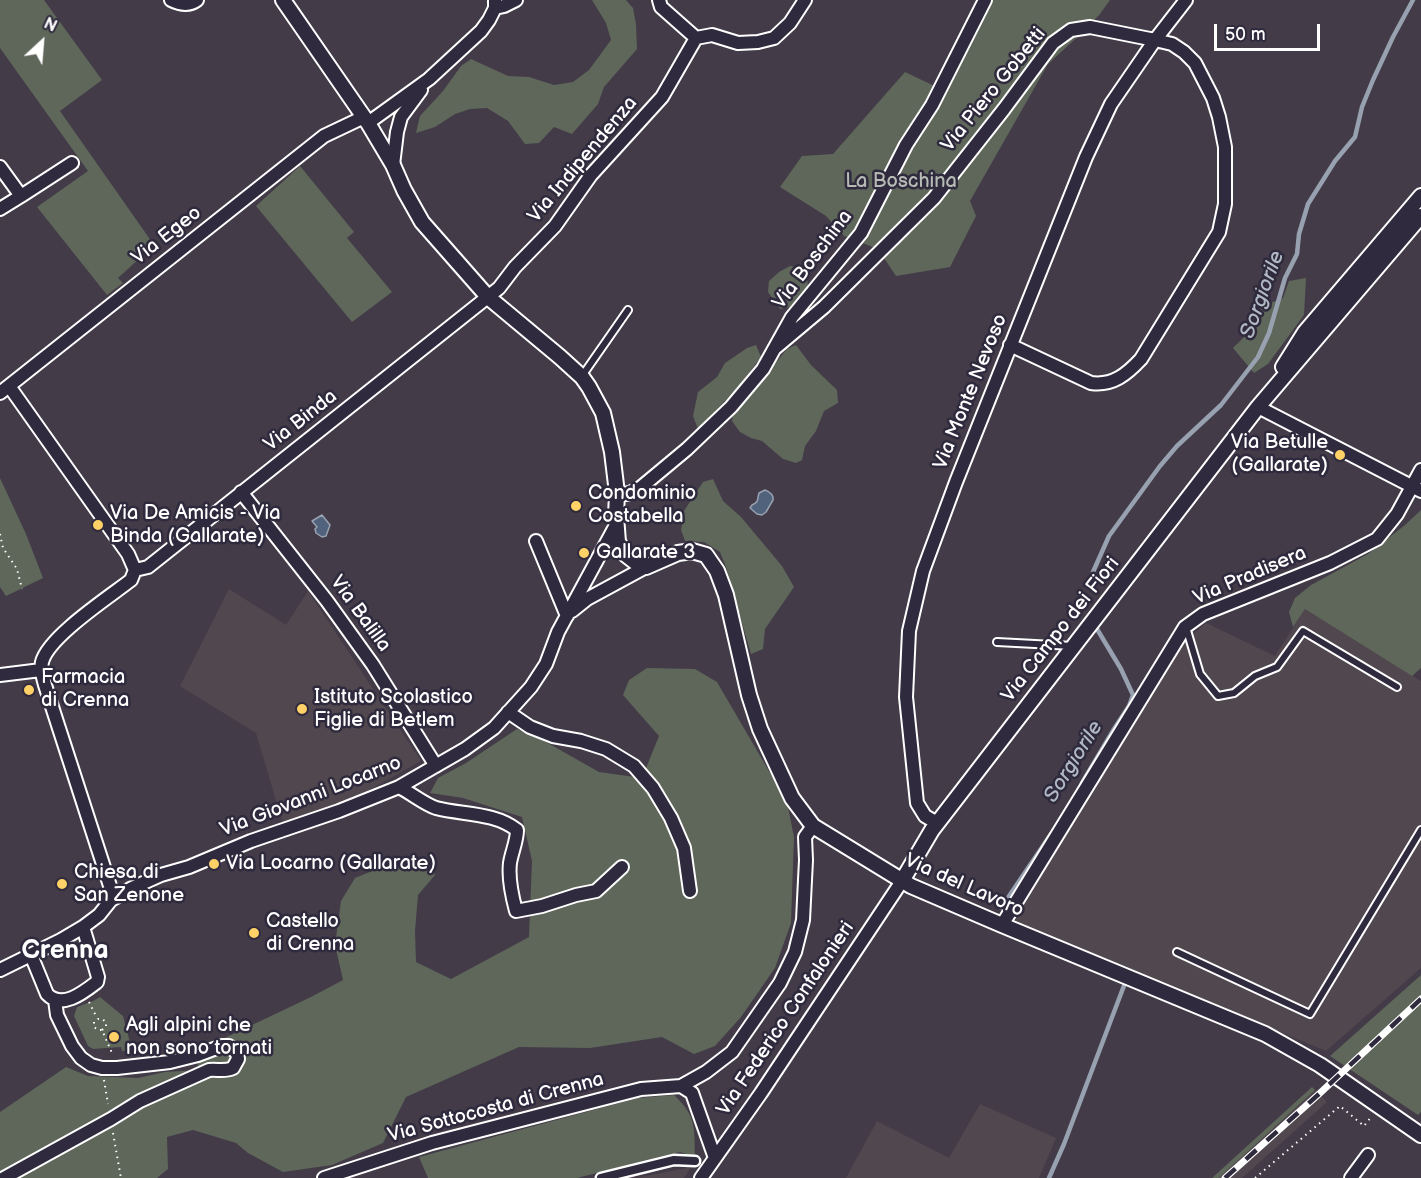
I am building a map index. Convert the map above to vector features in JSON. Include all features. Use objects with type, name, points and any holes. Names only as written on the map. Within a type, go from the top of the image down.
[{"type":"street","points":[[171,0],[183,4],[197,0]]},
{"type":"street","points":[[283,0],[366,120],[423,222],[488,297],[582,376],[603,413],[612,452],[617,493],[618,542],[626,555],[646,567]]},
{"type":"street","points":[[393,165],[401,117],[429,79],[481,30],[489,20],[495,4],[504,6],[516,0]]},
{"type":"street","points":[[659,0],[661,7],[696,38],[712,35],[738,43],[774,38],[790,23],[805,0]]},
{"type":"street","name":"Via Boschina","points":[[617,493],[627,494],[639,489],[687,449],[731,407],[763,369],[792,317],[861,233],[906,145],[932,105],[985,0]]},
{"type":"street","name":"Via Monte Nevoso","points":[[937,823],[925,816],[917,803],[906,697],[909,631],[922,571],[1091,146],[1111,104],[1186,0]]},
{"type":"street","name":"Via Piero Gobetti","points":[[774,349],[824,307],[934,198],[1053,43],[1071,30],[1090,27],[1172,44],[1195,63],[1213,98],[1219,117],[1225,156],[1225,204],[1220,232],[1141,359],[1115,381],[1102,385],[1091,383],[1010,345]]},
{"type":"street","name":"Via Indipendenza","points":[[488,297],[499,288],[515,267],[555,226],[591,175],[662,97],[696,38]]},
{"type":"street","name":"Via Egeo","points":[[5,390],[324,136],[366,120],[429,79]]},
{"type":"street","points":[[0,209],[72,163]]},
{"type":"street","points":[[0,167],[21,196]]},
{"type":"street","name":"Via Campo dei Fiori","points":[[1258,407],[1305,332],[1421,196]]},
{"type":"street","name":"Via Campo dei Fiori","points":[[902,881],[937,823],[1258,407],[1421,216]]},
{"type":"street","name":"Via Binda","points":[[135,570],[148,567],[488,297]]},
{"type":"street","points":[[5,390],[128,554],[135,570],[131,580],[62,633],[45,653],[41,670],[111,890],[111,900]]},
{"type":"street","points":[[1258,407],[1417,489]]},
{"type":"street","name":"Via Pradisera","points":[[1002,925],[1185,627],[1203,614],[1330,563],[1377,539],[1417,489],[1421,470]]},
{"type":"street","name":"Via Balilla","points":[[242,492],[327,601],[373,665],[436,766]]},
{"type":"street","name":"Via Giovanni Locarno","points":[[0,970],[82,927],[99,915],[111,900],[132,888],[251,841],[339,811],[399,787],[494,728],[531,687],[546,664],[558,632],[616,525]]},
{"type":"street","points":[[536,541],[567,616],[587,599],[646,567]]},
{"type":"street","name":"Via del Lavoro","points":[[646,567],[678,553],[692,551],[706,555],[717,571],[726,595],[749,695],[760,729],[792,798],[813,826],[902,881],[1265,1034],[1320,1065],[1421,1135]]},
{"type":"street","points":[[0,675],[41,670]]},
{"type":"street","points":[[508,712],[530,727],[553,736],[581,741],[606,749],[634,766],[653,788],[671,818],[684,848],[690,891]]},
{"type":"street","points":[[399,787],[433,807],[493,818],[507,822],[517,830],[517,839],[510,863],[511,892],[516,911],[596,891],[622,867]]},
{"type":"street","name":"Via Sottocosta di Crenna","points":[[324,1178],[432,1143],[641,1089],[681,1086],[706,1072],[732,1052],[780,984],[795,952],[803,920],[805,837],[813,826]]},
{"type":"street","name":"Via Federico Confalonieri","points":[[701,1178],[761,1093],[902,881]]},
{"type":"street","points":[[31,955],[47,994],[51,998],[65,1000],[83,992],[97,982],[98,977],[82,927]]},
{"type":"street","points":[[4,1178],[140,1101],[209,1070],[222,1071],[233,1068],[238,1059],[234,1049],[222,1046],[170,1062],[117,1068],[97,1067],[86,1062],[76,1053],[57,1015],[55,1000]]},
{"type":"street","points":[[681,1086],[692,1093],[715,1158]]},
{"type":"street","points":[[1351,1178],[1368,1155]]},
{"type":"street","points":[[601,1178],[674,1160],[695,1161]]},
{"type":"lane","points":[[582,376],[628,310]]},
{"type":"lane","points":[[1185,627],[1200,674],[1218,696],[1234,693],[1255,676],[1277,667],[1303,631],[1397,687]]},
{"type":"lane","points":[[997,642],[1074,646]]},
{"type":"lane","points":[[1177,952],[1310,1014],[1421,830]]},
{"type":"path","points":[[0,534],[3,548],[17,570],[22,589]]},
{"type":"path","points":[[83,992],[98,1019],[106,1022],[106,1027],[102,1030]]},
{"type":"path","points":[[98,1019],[94,1022],[94,1027],[102,1030]]},
{"type":"path","points":[[102,1030],[112,1053]]},
{"type":"path","points":[[1255,1178],[1340,1106],[1364,1126],[1380,1107]]},
{"type":"shaded area","name":"Istituto Scolastico Figlie di Betlem","points":[[229,589],[286,625],[308,591],[421,761],[362,794],[283,824],[256,733],[180,686]]},
{"type":"shaded area","points":[[1305,609],[1421,681],[1421,968],[1326,1051],[1010,919],[1177,648],[1206,623],[1275,656]]},
{"type":"shaded area","points":[[1315,1090],[1327,1102],[1242,1178],[1219,1178]]},
{"type":"shaded area","points":[[980,1104],[1056,1138],[1039,1178],[846,1178],[877,1121],[949,1158]]},
{"type":"shaded area","points":[[691,1167],[684,1178],[636,1178]]},
{"type":"green space","points":[[0,0],[44,0],[102,80],[60,111],[154,245],[118,278],[123,283],[107,295],[37,207],[88,171],[0,48]]},
{"type":"green space","points":[[592,0],[626,0],[633,8],[637,49],[604,87],[598,104],[572,134],[554,127],[539,143],[525,144],[508,121],[487,108],[470,109],[455,114],[435,127],[416,133],[420,116],[443,91],[461,66],[471,59],[508,76],[529,77],[554,85],[573,82],[589,70],[611,40],[606,23]]},
{"type":"green space","name":"La Boschina","points":[[993,0],[1110,0],[1085,30],[1048,64],[970,201],[976,216],[950,267],[896,276],[878,249],[844,236],[826,216],[780,187],[802,156],[833,154],[905,72],[945,91]]},
{"type":"green space","points":[[300,166],[354,232],[347,238],[392,292],[352,322],[256,206]]},
{"type":"green space","points":[[790,266],[801,268],[807,277],[808,288],[790,307],[780,309],[768,292],[769,281]]},
{"type":"green space","points":[[1306,278],[1304,315],[1268,364],[1254,373],[1233,348],[1251,328],[1260,303],[1268,304],[1283,298],[1289,281]]},
{"type":"green space","points":[[756,345],[761,357],[740,385],[698,429],[693,416],[698,392],[717,377],[725,363],[747,348]]},
{"type":"green space","points":[[796,345],[811,365],[837,390],[838,403],[824,411],[816,431],[805,446],[802,460],[796,463],[783,459],[762,441],[740,432],[732,421],[733,414],[787,349]]},
{"type":"green space","points":[[0,478],[43,578],[6,596],[0,587]]},
{"type":"green space","points":[[713,479],[723,501],[741,517],[782,566],[794,587],[765,629],[763,649],[751,654],[720,552],[704,542],[685,541],[681,530],[684,511],[703,482]]},
{"type":"green space","points":[[1421,510],[1421,668],[1412,676],[1305,609],[1293,627],[1289,612],[1295,598],[1311,585],[1368,554]]},
{"type":"green space","points":[[647,668],[695,669],[717,682],[787,802],[794,837],[791,923],[775,968],[741,1017],[715,1046],[694,1054],[662,1037],[590,1048],[519,1047],[406,1097],[383,1143],[332,1165],[283,1172],[248,1153],[236,1143],[193,1130],[167,1137],[168,1169],[157,1178],[0,1178],[0,1112],[66,1067],[88,1076],[138,1078],[165,1072],[199,1070],[194,1046],[212,1044],[343,980],[335,945],[341,901],[355,878],[382,867],[428,861],[435,875],[418,895],[415,931],[416,962],[451,979],[529,937],[532,861],[522,817],[463,798],[430,793],[438,778],[466,763],[517,729],[546,742],[599,772],[642,778],[659,736],[623,695],[629,680]]},
{"type":"green space","points":[[1421,975],[1421,1112],[1418,1115],[1330,1056]]},
{"type":"green space","points":[[100,997],[123,1016],[132,1050],[122,1051],[121,1047],[93,1049],[88,1046],[74,1016],[77,1007]]},
{"type":"green space","points":[[1312,1087],[1315,1090],[1219,1178],[1212,1178]]},
{"type":"green space","points":[[674,1095],[687,1110],[693,1123],[695,1157],[680,1152],[577,1178],[428,1178],[419,1157],[638,1098]]},
{"type":"water","points":[[765,490],[771,494],[773,500],[766,512],[762,515],[757,514],[750,508],[757,502],[759,493]]},
{"type":"water","points":[[322,515],[330,525],[326,536],[322,537],[316,533],[317,527],[312,521]]},
{"type":"waterway","name":"Sorgiorile","points":[[1093,572],[1109,536],[1160,466],[1177,446],[1221,405],[1258,357],[1269,333],[1285,278],[1297,254],[1299,234],[1308,204],[1335,161],[1355,137],[1362,107],[1373,80],[1413,0]]},
{"type":"waterway","name":"Sorgiorile","points":[[1082,783],[1129,706],[1133,695],[1121,669],[1097,629]]},
{"type":"waterway","name":"Sorgiorile","points":[[1001,908],[1051,834]]},
{"type":"waterway","name":"Sorgiorile","points":[[1049,1178],[1125,983]]},
{"type":"railway","points":[[1225,1178],[1421,999]]},
{"type":"place","name":"Via Betulle (Gallarate)","points":[[1340,455]]},
{"type":"place","name":"Condominio Costabella","points":[[576,506]]},
{"type":"place","name":"Via De Amicis - Via Binda (Gallarate)","points":[[98,525]]},
{"type":"place","name":"Gallarate 3","points":[[584,553]]},
{"type":"place","name":"Farmacia di Crenna","points":[[29,690]]},
{"type":"place","name":"Istituto Scolastico Figlie di Betlem","points":[[302,709]]},
{"type":"place","name":"Via Locarno (Gallarate)","points":[[214,864]]},
{"type":"place","name":"Chiesa di San Zenone","points":[[62,884]]},
{"type":"place","name":"Castello di Crenna","points":[[254,933]]},
{"type":"place","name":"Agli alpini che non sono tornati","points":[[114,1037]]},
{"type":"district","name":"Crenna","points":[[65,951]]}]
